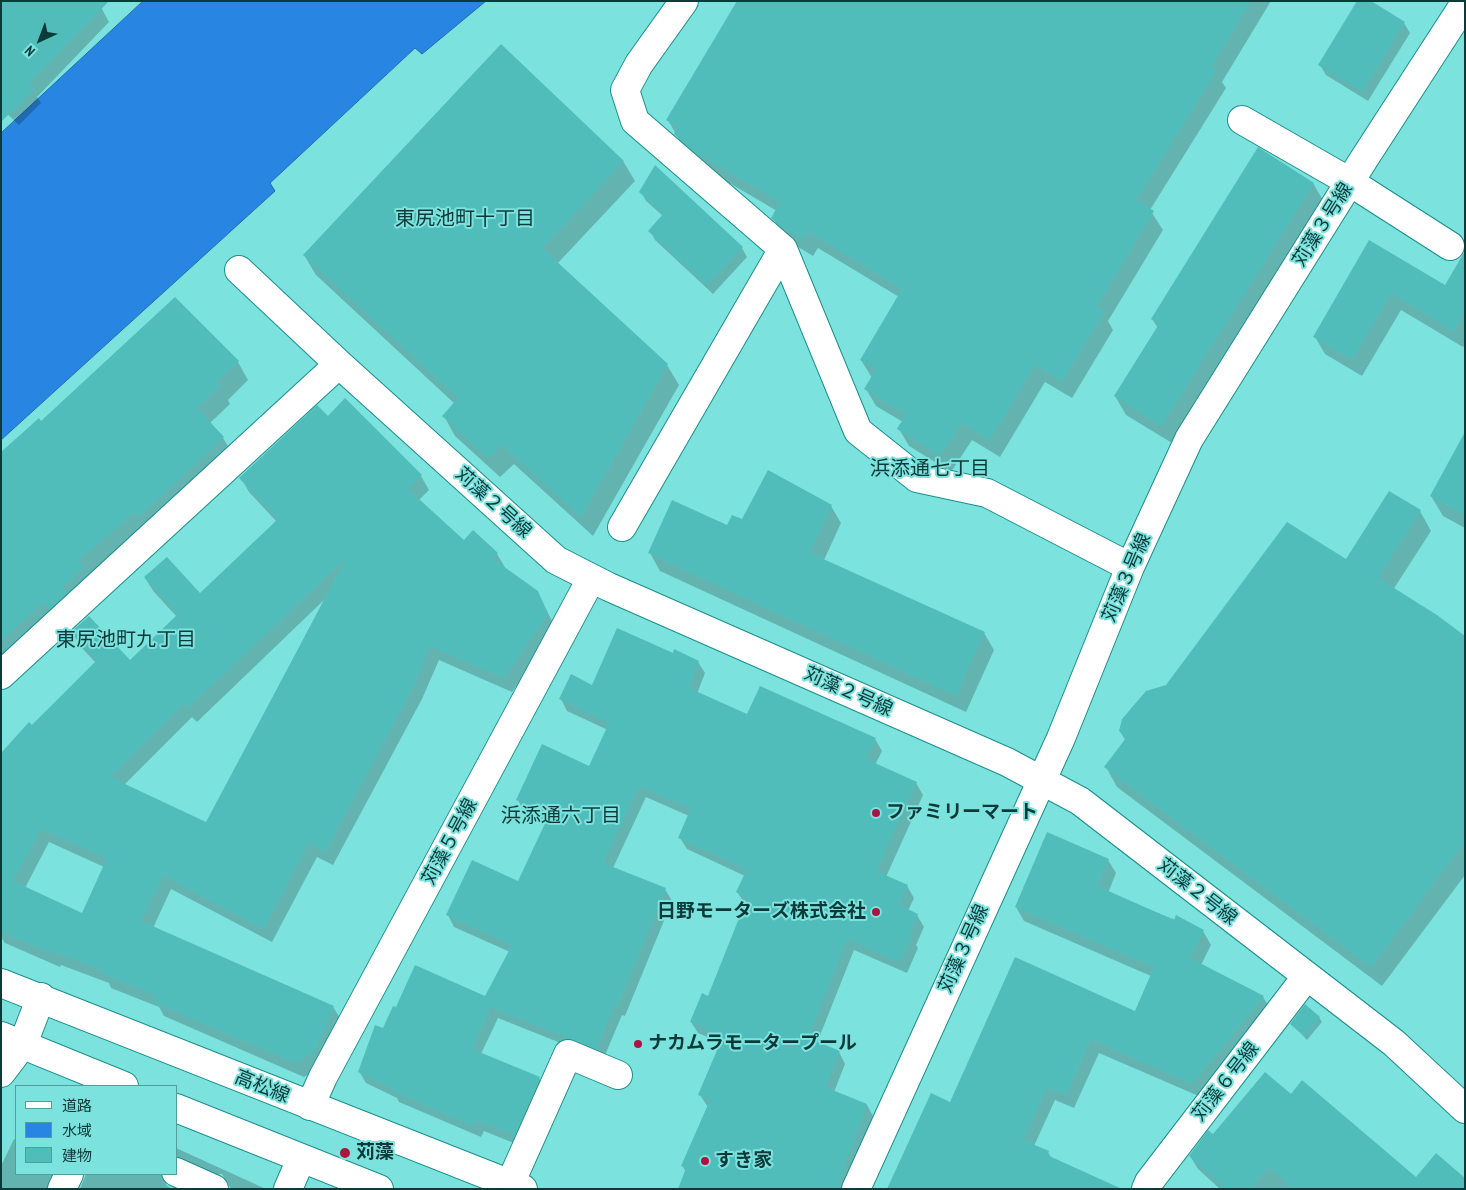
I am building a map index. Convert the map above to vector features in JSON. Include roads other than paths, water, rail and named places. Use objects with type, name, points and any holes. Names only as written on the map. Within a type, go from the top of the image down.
[{"type":"street","points":[[684,1],[639,64],[625,90],[635,121],[784,249],[858,431],[917,478],[987,493],[1130,568]]},
{"type":"street","name":"苅藻３号線","points":[[856,1189],[1061,738],[1130,568],[1190,439],[1350,182],[1465,3]]},
{"type":"street","points":[[1242,120],[1350,182],[1450,246]]},
{"type":"street","points":[[622,527],[784,249]]},
{"type":"street","name":"苅藻２号線","points":[[239,270],[339,364],[556,560],[591,579],[1042,779],[1080,801],[1394,1043],[1465,1109]]},
{"type":"street","points":[[1,675],[339,364]]},
{"type":"street","name":"苅藻５号線","points":[[310,1106],[323,1077],[591,579]]},
{"type":"street","name":"苅藻６号線","points":[[1146,1189],[1149,1182],[1307,976]]},
{"type":"street","name":"高松線","points":[[1,983],[41,997],[310,1106],[517,1186]]},
{"type":"street","points":[[1,1073],[12,1040],[41,997]]},
{"type":"street","points":[[12,1040],[122,1085]]},
{"type":"street","points":[[517,1186],[529,1142],[568,1054],[618,1075]]},
{"type":"street","points":[[178,1109],[379,1189]]},
{"type":"street","points":[[288,1189],[301,1159]]},
{"type":"street","points":[[178,1173],[214,1189]]},
{"type":"street","points":[[62,1189],[69,1175]]},
{"type":"water","points":[[143,1],[486,1],[422,54],[415,48],[270,183],[275,191],[1,440],[1,133]]},
{"type":"place","name":"ファミリーマート","points":[[876,813]]},
{"type":"place","name":"日野モーターズ株式会社","points":[[876,912]]},
{"type":"place","name":"ナカムラモータープール","points":[[638,1044]]},
{"type":"place","name":"苅藻","points":[[345,1153]]},
{"type":"place","name":"すき家","points":[[705,1161]]},
{"type":"district","name":"東尻池町十丁目","points":[[465,219]]},
{"type":"district","name":"浜添通七丁目","points":[[930,469]]},
{"type":"district","name":"東尻池町九丁目","points":[[126,640]]},
{"type":"district","name":"浜添通六丁目","points":[[561,816]]}]
